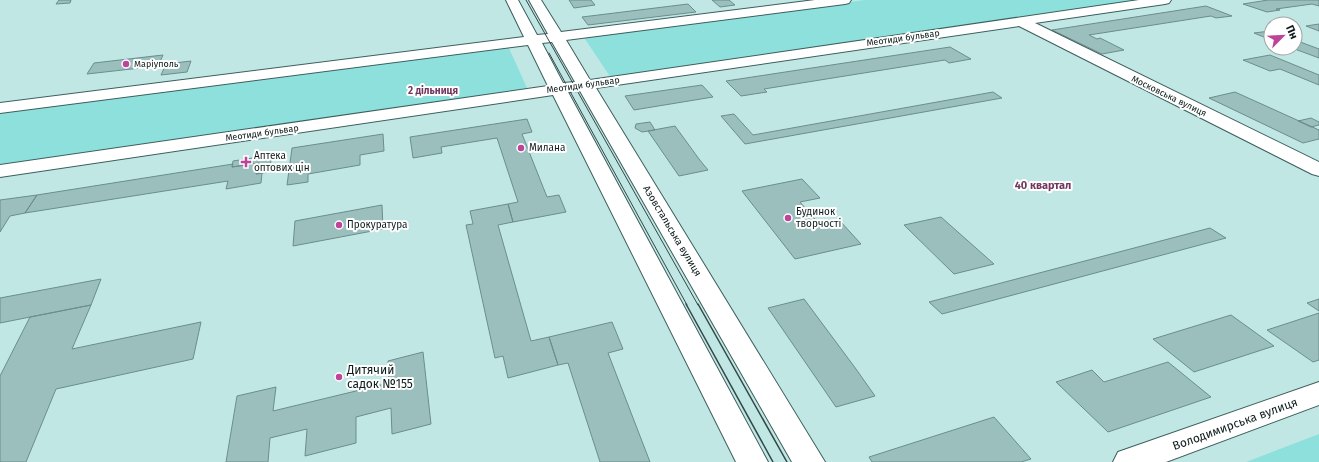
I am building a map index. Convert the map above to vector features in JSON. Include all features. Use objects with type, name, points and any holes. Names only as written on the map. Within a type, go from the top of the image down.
[{"type":"street","points":[[512,0],[752,462]]},
{"type":"street","name":"Азовстальська вулиця","points":[[534,0],[810,462]]},
{"type":"street","points":[[0,108],[845,0]]},
{"type":"street","name":"Меотиди бульвар","points":[[0,171],[1165,0]]},
{"type":"street","name":"Московська вулиця","points":[[1020,21],[1319,170]]},
{"type":"street","name":"Володимирська вулиця","points":[[1129,462],[1319,393]]},
{"type":"shaded area","points":[[865,0],[1146,0],[611,78],[583,36]]},
{"type":"shaded area","points":[[508,46],[528,90],[0,167],[0,111]]},
{"type":"shaded area","points":[[1319,434],[1319,462],[1246,462]]},
{"type":"building","points":[[59,0],[71,0],[70,3],[56,4]]},
{"type":"building","points":[[569,0],[591,0],[595,5],[574,8]]},
{"type":"building","points":[[712,0],[729,0],[735,5],[720,7]]},
{"type":"building","points":[[1268,0],[1319,0],[1319,6],[1312,4],[1276,9],[1280,10],[1267,12],[1243,4]]},
{"type":"building","points":[[688,4],[696,12],[588,25],[582,17]]},
{"type":"building","points":[[1206,6],[1232,16],[1216,18],[1211,16],[1089,35],[1097,39],[1100,38],[1124,50],[1102,54],[1052,30]]},
{"type":"building","points":[[1319,24],[1319,31],[1306,26]]},
{"type":"building","points":[[1263,32],[1263,37],[1254,33]]},
{"type":"building","points":[[1303,43],[1319,49],[1319,58],[1303,52]]},
{"type":"building","points":[[950,47],[971,59],[949,63],[945,60],[764,89],[767,92],[741,96],[726,81]]},
{"type":"building","points":[[163,55],[158,66],[87,74],[94,63]]},
{"type":"building","points":[[1272,56],[1319,75],[1319,85],[1280,69],[1270,71],[1243,60]]},
{"type":"building","points":[[191,61],[187,72],[161,75],[166,64]]},
{"type":"building","points":[[702,85],[713,97],[634,110],[625,96]]},
{"type":"building","points":[[993,92],[1002,98],[745,144],[721,116],[734,114],[753,135]]},
{"type":"building","points":[[1235,92],[1319,130],[1319,139],[1303,143],[1209,98]]},
{"type":"building","points":[[1311,118],[1319,122],[1319,125],[1311,127],[1298,121]]},
{"type":"building","points":[[527,119],[532,132],[522,134],[547,197],[559,195],[566,212],[513,222],[508,204],[518,202],[497,138],[441,147],[442,153],[413,158],[410,137]]},
{"type":"building","points":[[650,122],[655,130],[642,132],[635,128],[636,124]]},
{"type":"building","points":[[675,126],[708,170],[679,176],[648,131]]},
{"type":"building","points":[[383,134],[384,151],[360,155],[360,165],[308,174],[308,182],[287,185],[292,148]]},
{"type":"building","points":[[272,155],[269,172],[256,174],[259,163],[232,167],[233,161]]},
{"type":"building","points":[[259,163],[256,174],[262,173],[261,183],[226,189],[228,181],[25,213],[37,195],[233,164],[232,167]]},
{"type":"building","points":[[802,179],[820,198],[800,202],[820,225],[840,221],[861,244],[795,259],[742,191]]},
{"type":"building","points":[[37,195],[25,213],[10,216],[0,232],[0,200]]},
{"type":"building","points":[[508,204],[513,222],[498,225],[531,341],[549,337],[558,365],[508,378],[503,356],[495,358],[466,225],[473,224],[470,211]]},
{"type":"building","points":[[382,205],[383,229],[293,246],[295,221]]},
{"type":"building","points":[[941,217],[994,264],[954,274],[904,225]]},
{"type":"building","points":[[1210,228],[1226,238],[942,314],[929,302]]},
{"type":"building","points":[[101,279],[91,305],[0,323],[0,298]]},
{"type":"building","points":[[804,299],[875,396],[836,407],[768,308]]},
{"type":"building","points":[[1319,299],[1319,311],[1307,303]]},
{"type":"building","points":[[91,305],[72,349],[201,322],[193,359],[56,389],[26,462],[0,462],[0,376],[30,317]]},
{"type":"building","points":[[1319,313],[1319,360],[1313,362],[1267,330]]},
{"type":"building","points":[[1231,315],[1274,346],[1194,372],[1153,339]]},
{"type":"building","points":[[612,322],[623,349],[608,353],[650,462],[600,462],[568,363],[558,365],[549,337]]},
{"type":"building","points":[[423,352],[431,424],[392,434],[391,408],[356,417],[356,443],[305,456],[307,429],[270,438],[268,462],[226,462],[237,396],[276,387],[273,411],[389,383],[388,361]]},
{"type":"building","points":[[1168,362],[1211,397],[1108,432],[1056,382],[1092,370],[1104,382]]},
{"type":"building","points":[[994,417],[1031,459],[1021,462],[872,462],[869,457]]},
{"type":"tram line","points":[[526,0],[698,305]]},
{"type":"tram line","points":[[549,53],[687,305]]},
{"type":"tram line","points":[[686,304],[773,462]]},
{"type":"tram line","points":[[698,304],[787,462]]},
{"type":"place","name":"Маріуполь","points":[[126,64]]},
{"type":"place","name":"Милана","points":[[521,148]]},
{"type":"place","name":"Аптека оптових цін","points":[[246,162]]},
{"type":"place","name":"Будинок творчості","points":[[788,218]]},
{"type":"place","name":"Прокуратура","points":[[339,225]]},
{"type":"place","name":"Дитячий садок №155","points":[[339,377]]},
{"type":"district","name":"2 дільниця","points":[[433,91]]},
{"type":"district","name":"40 квартал","points":[[1043,185]]}]
